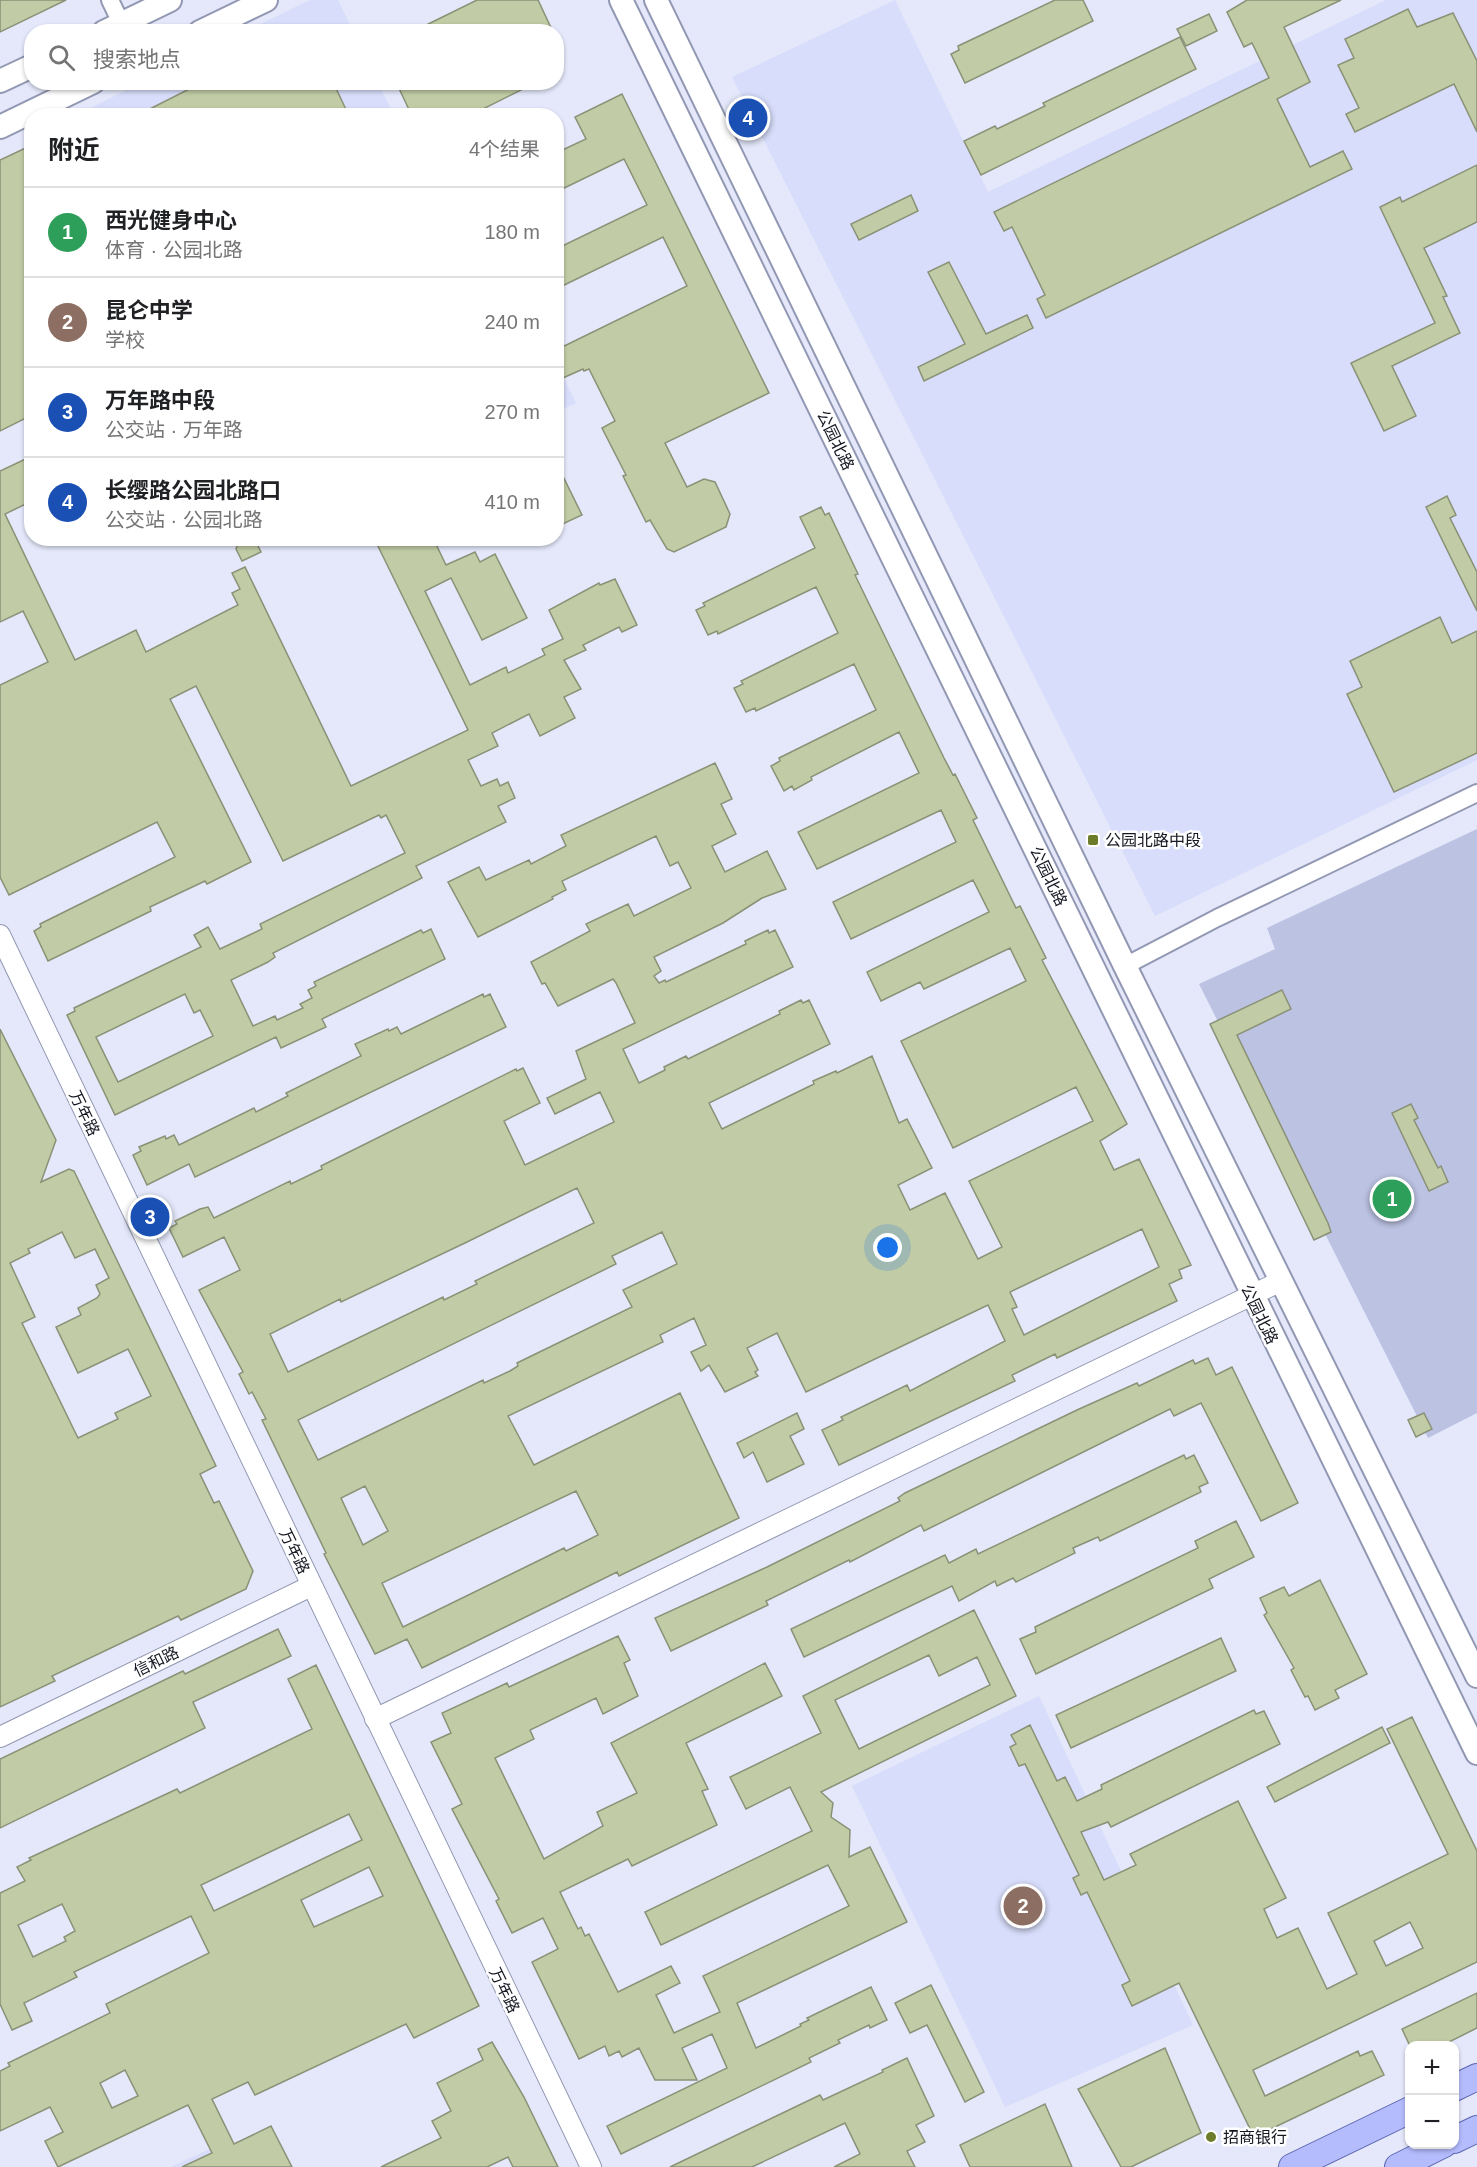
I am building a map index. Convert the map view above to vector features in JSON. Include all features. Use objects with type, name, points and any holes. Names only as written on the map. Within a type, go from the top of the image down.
[{"type":"main road","points":[[118,24],[170,0]]},
{"type":"main road","points":[[216,24],[266,0]]},
{"type":"main road","name":"公园北路","points":[[621,0],[1089,957],[1251,1295],[1477,1753]]},
{"type":"main road","name":"公园北路","points":[[656,0],[1125,966],[1477,1676]]},
{"type":"main road","points":[[0,81],[24,70]]},
{"type":"main road","points":[[39,108],[76,90]]},
{"type":"main road","points":[[0,127],[24,115]]},
{"type":"main road","points":[[1459,2086],[1477,2077]]},
{"type":"main road","points":[[1292,2167],[1405,2112]]},
{"type":"main road","points":[[1459,2138],[1477,2129]]},
{"type":"main road","points":[[1398,2167],[1436,2149]]},
{"type":"street","points":[[110,0],[112,24]]},
{"type":"street","points":[[1125,966],[1227,913],[1477,793]]},
{"type":"street","name":"万年路","points":[[0,935],[591,2167]]},
{"type":"street","points":[[375,1719],[1281,1281]]},
{"type":"street","name":"信和路","points":[[0,1737],[311,1586]]},
{"type":"shaded area","points":[[310,0],[338,0],[350,24],[260,24]]},
{"type":"shaded area","points":[[895,0],[988,192],[1386,0],[1477,0],[1477,760],[1155,916],[732,77]]},
{"type":"shaded area","points":[[126,90],[382,90],[390,108],[91,108]]},
{"type":"shaded area","points":[[564,379],[576,403],[564,409]]},
{"type":"shaded area","points":[[1477,829],[1477,1413],[1428,1438],[1199,984],[1275,949],[1267,928]]},
{"type":"shaded area","points":[[1039,1696],[1193,2025],[1005,2107],[852,1786]]},
{"type":"shaded area","points":[[214,2147],[223,2167],[171,2167]]},
{"type":"building","points":[[0,0],[66,0],[0,32]]},
{"type":"building","points":[[477,0],[538,0],[549,24],[428,24]]},
{"type":"building","points":[[1055,0],[1083,0],[1093,21],[965,83],[951,54],[959,50],[958,46]]},
{"type":"building","points":[[1247,0],[1341,0],[1284,27],[1310,82],[1277,99],[1310,167],[1343,151],[1352,169],[1046,318],[1037,299],[1045,295],[1012,227],[1004,231],[994,212],[1269,78],[1252,43],[1244,47],[1227,12]]},
{"type":"building","points":[[1408,9],[1417,27],[1453,13],[1477,61],[1477,132],[1454,84],[1355,132],[1346,114],[1359,108],[1338,65],[1354,58],[1345,39]]},
{"type":"building","points":[[1209,14],[1217,31],[1186,46],[1177,29]]},
{"type":"building","points":[[1180,37],[1196,69],[981,175],[964,141],[995,126],[997,129],[1045,106],[1043,103]]},
{"type":"building","points":[[187,90],[337,90],[345,108],[152,108]]},
{"type":"building","points":[[400,90],[521,90],[485,108],[408,108]]},
{"type":"building","points":[[622,94],[769,393],[665,443],[687,487],[704,479],[715,482],[730,514],[726,527],[674,552],[667,549],[650,520],[646,522],[623,476],[626,475],[602,428],[615,421],[589,369],[584,371],[583,369],[564,377],[564,346],[687,286],[663,237],[564,285],[564,245],[647,205],[624,159],[564,188],[564,149],[586,139],[575,117]]},
{"type":"building","points":[[24,149],[24,419],[0,431],[0,160]]},
{"type":"building","points":[[1477,165],[1477,222],[1424,248],[1447,296],[1443,297],[1460,333],[1392,366],[1416,416],[1384,431],[1351,363],[1435,323],[1380,207],[1400,197],[1402,202]]},
{"type":"building","points":[[911,195],[918,211],[859,240],[851,224]]},
{"type":"building","points":[[949,262],[986,334],[1027,315],[1033,328],[924,381],[918,367],[965,344],[928,272]]},
{"type":"building","points":[[24,460],[24,505],[5,514],[75,660],[136,630],[146,652],[238,605],[232,593],[240,589],[232,573],[245,567],[351,786],[468,730],[378,546],[437,546],[446,565],[475,552],[480,562],[495,554],[527,618],[482,640],[451,578],[425,591],[470,685],[506,667],[508,673],[545,655],[542,649],[563,639],[549,610],[599,583],[600,585],[615,579],[637,625],[622,632],[619,627],[583,645],[586,650],[564,660],[581,689],[564,697],[575,718],[540,736],[529,714],[492,733],[498,746],[468,760],[481,786],[497,779],[500,786],[508,782],[515,798],[498,806],[506,822],[416,866],[422,878],[273,953],[275,957],[268,962],[231,980],[253,1026],[275,1016],[277,1020],[303,1008],[300,1004],[312,998],[308,990],[316,986],[314,982],[421,930],[423,933],[431,929],[445,959],[322,1019],[326,1027],[281,1048],[276,1037],[115,1115],[67,1015],[75,1011],[74,1008],[201,947],[194,935],[208,927],[220,949],[262,929],[260,924],[405,853],[386,815],[381,818],[379,815],[283,861],[196,686],[170,699],[251,862],[207,884],[205,881],[150,907],[151,911],[48,961],[34,931],[41,927],[40,924],[175,857],[157,822],[9,895],[0,877],[0,685],[48,662],[23,611],[0,622],[0,471]],"holes":[[[185,994],[194,1013],[200,1010],[213,1036],[118,1082],[96,1037]]]},
{"type":"building","points":[[564,478],[582,515],[564,523]]},
{"type":"building","points":[[1447,496],[1456,515],[1450,518],[1477,572],[1477,611],[1426,507]]},
{"type":"building","points":[[821,507],[825,515],[829,513],[858,574],[855,575],[944,758],[953,775],[955,774],[977,818],[973,820],[1016,908],[1020,906],[1046,958],[1042,960],[1127,1124],[1100,1141],[1114,1170],[1139,1159],[1191,1265],[1179,1270],[1182,1278],[1169,1284],[1177,1301],[1057,1358],[1055,1354],[1012,1375],[1015,1381],[839,1465],[822,1430],[843,1420],[841,1417],[907,1385],[910,1391],[1005,1341],[988,1305],[806,1392],[777,1333],[747,1348],[758,1370],[755,1372],[758,1376],[725,1392],[709,1365],[701,1371],[691,1352],[706,1345],[694,1318],[660,1335],[663,1342],[508,1416],[534,1465],[680,1393],[739,1518],[619,1576],[617,1572],[422,1668],[407,1639],[375,1654],[324,1554],[326,1553],[262,1420],[266,1419],[252,1392],[249,1394],[239,1374],[243,1372],[199,1290],[240,1270],[224,1237],[183,1257],[169,1228],[177,1224],[175,1221],[200,1209],[208,1207],[214,1218],[290,1181],[291,1184],[322,1169],[321,1166],[516,1069],[517,1071],[523,1068],[540,1103],[504,1121],[525,1165],[614,1122],[600,1092],[555,1114],[547,1098],[586,1079],[576,1051],[635,1023],[616,983],[613,979],[558,1006],[545,983],[542,984],[531,962],[590,931],[586,924],[628,904],[634,916],[691,888],[678,862],[670,866],[656,836],[562,881],[566,890],[552,897],[553,899],[478,937],[448,882],[479,867],[486,880],[529,860],[531,864],[566,846],[561,835],[715,763],[732,799],[721,804],[736,834],[712,846],[725,872],[767,851],[786,889],[762,898],[723,923],[654,957],[661,971],[654,976],[659,983],[665,980],[666,982],[746,944],[745,941],[768,930],[769,933],[775,930],[793,967],[623,1049],[639,1083],[686,1056],[688,1059],[780,1014],[779,1011],[801,1000],[803,1003],[809,1000],[830,1044],[709,1103],[722,1129],[814,1084],[813,1081],[836,1071],[837,1073],[872,1056],[899,1123],[907,1119],[932,1168],[898,1185],[910,1210],[945,1193],[978,1259],[1002,1247],[969,1181],[1093,1121],[1076,1087],[953,1148],[901,1041],[1026,981],[1010,948],[924,989],[920,982],[881,1001],[867,972],[989,912],[973,880],[851,939],[833,902],[956,842],[941,810],[817,869],[798,832],[919,773],[899,732],[811,777],[812,780],[794,790],[792,786],[784,791],[771,766],[780,761],[779,758],[876,710],[854,664],[756,711],[755,708],[746,712],[734,688],[743,684],[741,681],[838,633],[816,587],[718,634],[717,631],[708,635],[696,610],[705,606],[703,603],[815,548],[800,517]],"holes":[[[577,1188],[594,1223],[475,1281],[477,1284],[444,1300],[443,1297],[288,1372],[270,1334],[340,1299],[341,1302]],[[1142,1229],[1159,1267],[1024,1335],[1012,1309],[1017,1307],[1010,1292]],[[662,1232],[677,1264],[623,1290],[632,1307],[517,1363],[518,1366],[510,1371],[484,1383],[483,1380],[318,1460],[298,1420],[616,1264],[612,1256]],[[365,1486],[388,1531],[363,1545],[341,1498]],[[576,1491],[598,1535],[566,1551],[564,1548],[403,1627],[382,1583]]]},
{"type":"building","points":[[237,546],[258,546],[261,552],[242,561],[236,549]]},
{"type":"building","points":[[1440,617],[1452,643],[1477,631],[1477,753],[1394,792],[1347,694],[1362,687],[1350,661]]},
{"type":"building","points":[[1282,990],[1291,1009],[1237,1035],[1328,1223],[1331,1232],[1314,1240],[1210,1024]]},
{"type":"building","points":[[483,994],[484,997],[490,994],[506,1027],[195,1177],[189,1164],[147,1185],[133,1155],[141,1151],[139,1147],[165,1136],[166,1139],[174,1135],[179,1145],[254,1108],[256,1112],[288,1096],[286,1093],[361,1056],[355,1044],[397,1027],[401,1034]]},
{"type":"building","points":[[0,1029],[56,1140],[41,1182],[69,1169],[74,1171],[216,1466],[200,1474],[214,1503],[219,1501],[253,1571],[246,1589],[181,1620],[178,1616],[52,1676],[55,1681],[0,1707]],"holes":[[[62,1232],[75,1258],[95,1249],[109,1278],[96,1285],[100,1294],[97,1298],[78,1308],[81,1315],[56,1327],[78,1373],[128,1349],[151,1396],[115,1413],[118,1419],[78,1438],[22,1323],[35,1317],[10,1263],[30,1253],[28,1249]]]},
{"type":"building","points":[[1411,1104],[1418,1118],[1414,1120],[1438,1168],[1441,1166],[1448,1182],[1429,1191],[1392,1113]]},
{"type":"building","points":[[1208,1358],[1216,1375],[1232,1367],[1298,1503],[1261,1521],[1201,1403],[1174,1416],[1170,1409],[924,1531],[921,1525],[850,1562],[849,1560],[766,1601],[768,1605],[671,1651],[655,1618],[767,1567],[900,1501],[898,1498],[905,1493],[1077,1410],[1137,1383],[1139,1386],[1193,1360],[1195,1364]]},
{"type":"building","points":[[797,1413],[804,1429],[790,1436],[804,1464],[767,1482],[753,1452],[744,1458],[737,1443]]},
{"type":"building","points":[[1424,1413],[1432,1429],[1416,1437],[1408,1420]]},
{"type":"building","points":[[1184,1455],[1186,1459],[1194,1455],[1208,1483],[1199,1487],[1201,1492],[1100,1541],[1098,1537],[1073,1548],[1075,1553],[1016,1582],[1013,1578],[997,1586],[995,1581],[959,1601],[952,1586],[804,1657],[791,1629],[945,1555],[949,1563],[976,1549],[978,1554]]},
{"type":"building","points":[[1236,1521],[1254,1557],[1209,1579],[1213,1588],[1036,1674],[1020,1639],[1036,1632],[1035,1627],[1198,1548],[1195,1541]]},
{"type":"building","points":[[1320,1580],[1367,1674],[1335,1690],[1339,1698],[1315,1710],[1308,1696],[1305,1697],[1291,1670],[1294,1668],[1264,1615],[1267,1613],[1260,1598],[1284,1587],[1289,1596]]},
{"type":"building","points":[[974,1610],[1016,1696],[821,1792],[833,1803],[831,1817],[850,1830],[849,1857],[870,1847],[907,1922],[737,2003],[756,2048],[801,2026],[800,2024],[809,2020],[807,2018],[871,1987],[887,2020],[870,2028],[869,2025],[838,2040],[840,2043],[809,2058],[811,2062],[621,2154],[607,2126],[727,2068],[712,2034],[682,2048],[697,2080],[655,2080],[639,2048],[622,2057],[619,2051],[609,2056],[605,2046],[579,2059],[532,1962],[558,1949],[543,1918],[512,1933],[496,1901],[499,1899],[452,1809],[462,1804],[431,1742],[451,1733],[442,1713],[507,1683],[509,1687],[618,1636],[630,1660],[624,1663],[638,1696],[603,1714],[596,1698],[530,1730],[534,1739],[495,1758],[544,1859],[603,1826],[597,1812],[637,1793],[611,1743],[765,1663],[782,1696],[686,1743],[708,1789],[702,1791],[717,1825],[632,1866],[628,1859],[560,1892],[578,1929],[581,1927],[585,1936],[589,1934],[618,1992],[671,1966],[680,1983],[656,1995],[674,2033],[720,2012],[703,1976],[849,1906],[828,1865],[661,1945],[645,1912],[812,1831],[790,1787],[746,1809],[730,1777],[821,1733],[803,1696]],"holes":[[[929,1655],[939,1676],[977,1657],[990,1685],[859,1749],[835,1700]]]},
{"type":"building","points":[[278,1629],[291,1656],[193,1702],[205,1728],[0,1828],[0,1759],[183,1671],[185,1674]]},
{"type":"building","points":[[1221,1638],[1236,1671],[1071,1748],[1056,1715]]},
{"type":"building","points":[[316,1665],[479,2006],[414,2038],[406,2024],[255,2095],[248,2082],[212,2099],[234,2144],[271,2126],[292,2167],[182,2167],[212,2153],[188,2105],[58,2167],[45,2141],[63,2132],[50,2107],[0,2131],[0,2071],[10,2066],[8,2063],[110,2013],[106,2004],[209,1953],[191,1916],[74,1972],[77,1977],[24,2003],[32,2021],[12,2030],[0,2004],[0,1893],[25,1881],[17,1867],[31,1860],[29,1858],[177,1789],[180,1793],[312,1729],[288,1679]],"holes":[[[349,1814],[362,1840],[214,1911],[201,1885]],[[369,1867],[383,1896],[314,1927],[301,1900]],[[62,1904],[75,1931],[64,1937],[66,1941],[33,1957],[18,1925]],[[125,2070],[138,2096],[112,2108],[100,2083]]]},
{"type":"building","points":[[1254,1710],[1256,1714],[1264,1711],[1280,1744],[1111,1827],[1108,1822],[1081,1832],[1104,1880],[1136,1865],[1130,1854],[1238,1801],[1286,1898],[1264,1909],[1277,1938],[1298,1928],[1327,1989],[1357,1974],[1328,1913],[1448,1854],[1387,1729],[1412,1717],[1477,1851],[1477,1962],[1253,2070],[1265,2096],[1358,2051],[1360,2056],[1372,2051],[1384,2075],[1254,2137],[1179,1983],[1132,2006],[1122,1985],[1130,1981],[1087,1892],[1081,1895],[1073,1878],[1079,1875],[1025,1764],[1019,1766],[1010,1747],[1016,1744],[1011,1735],[1030,1725],[1057,1781],[1065,1777],[1077,1801],[1102,1789],[1101,1785]],"holes":[[[1410,1922],[1423,1948],[1386,1966],[1374,1941]]]},
{"type":"building","points":[[1382,1727],[1390,1743],[1275,1802],[1267,1787]]},
{"type":"building","points":[[931,1985],[984,2092],[965,2102],[927,2025],[910,2033],[895,2003]]},
{"type":"building","points":[[1477,1993],[1477,2028],[1451,2041],[1408,2041],[1402,2029]]},
{"type":"building","points":[[492,2042],[524,2097],[558,2167],[513,2167],[508,2157],[487,2167],[381,2167],[441,2138],[432,2121],[451,2111],[437,2083],[483,2060],[478,2049]]},
{"type":"building","points":[[1165,2048],[1201,2133],[1131,2167],[1121,2167],[1078,2089]]},
{"type":"building","points":[[907,2058],[934,2116],[916,2125],[925,2142],[907,2151],[915,2167],[834,2167],[860,2154],[845,2123],[752,2167],[670,2167],[820,2095],[823,2100]]},
{"type":"building","points":[[1045,2104],[1072,2167],[970,2167],[960,2145]]},
{"type":"place","name":"长缨路公园北路口","points":[[748,118]]},
{"type":"place","name":"公园北路中段","points":[[1093,840]]},
{"type":"place","name":"西光健身中心","points":[[1392,1199]]},
{"type":"place","name":"万年路中段","points":[[150,1217]]},
{"type":"place","name":"昆仑中学","points":[[1023,1906]]},
{"type":"place","name":"招商银行","points":[[1211,2137]]}]
